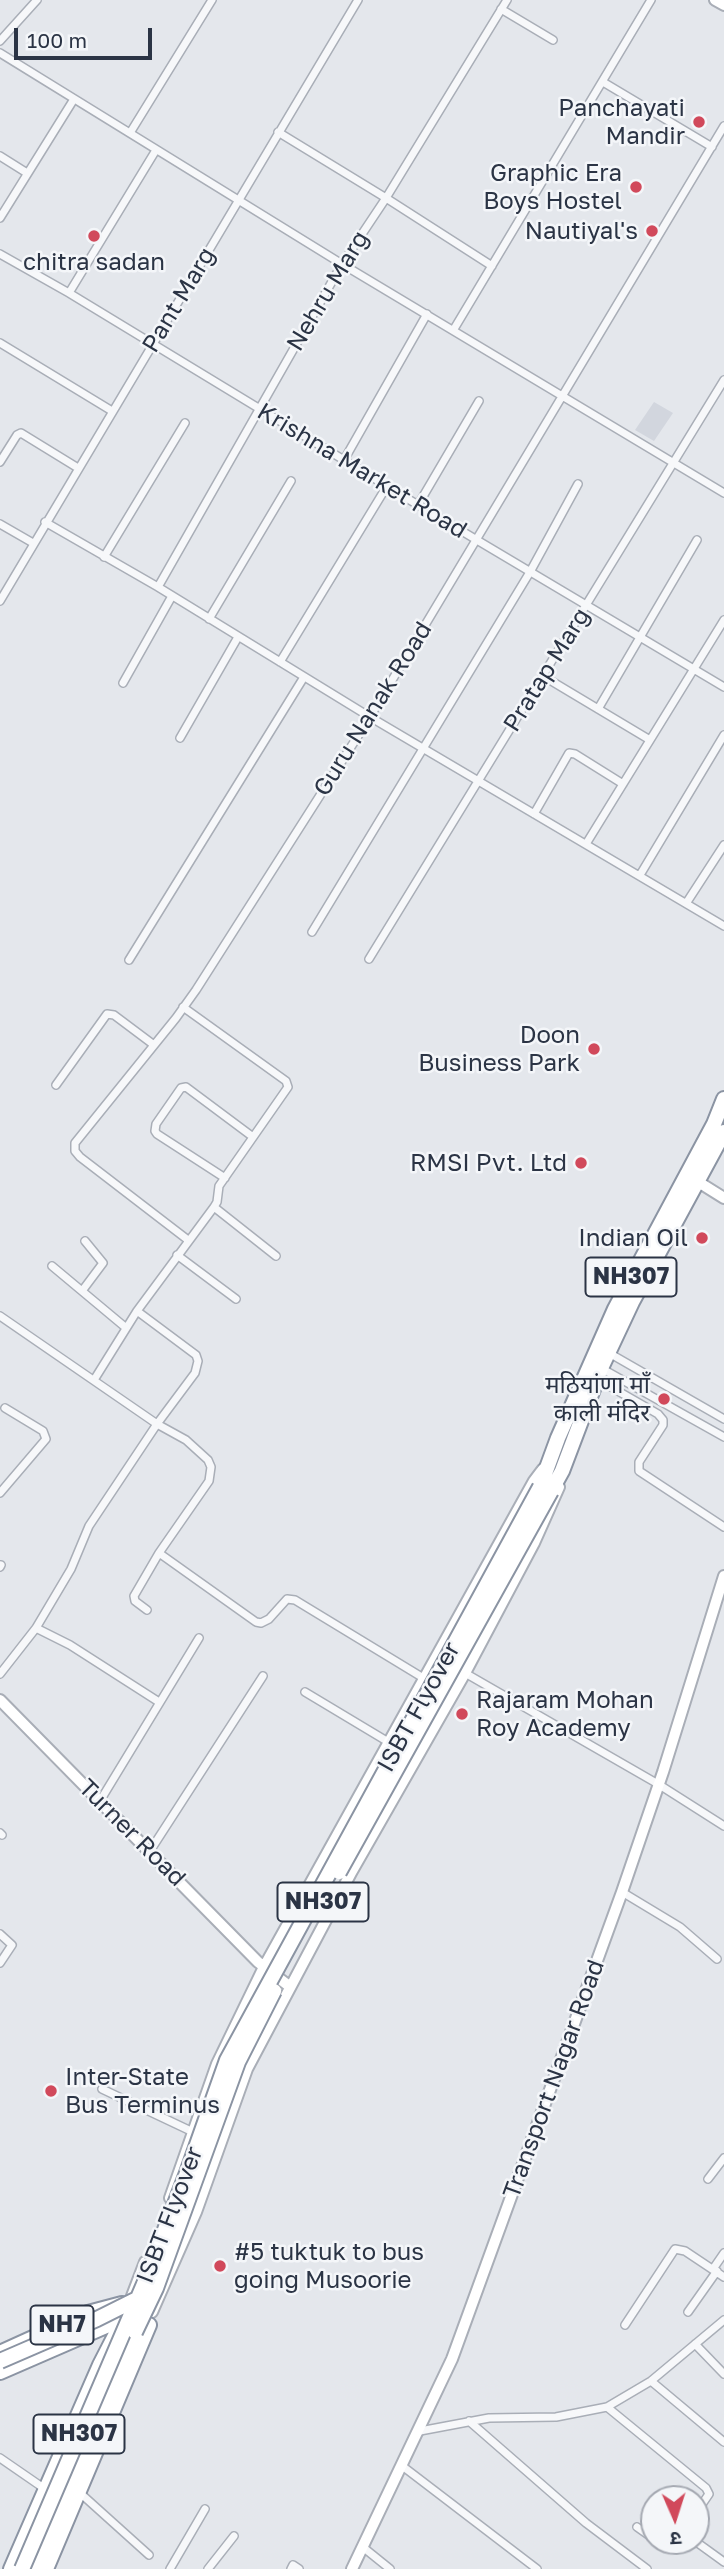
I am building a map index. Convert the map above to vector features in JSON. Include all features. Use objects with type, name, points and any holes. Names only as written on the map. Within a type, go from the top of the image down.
[{"type":"highway","name":"NH307","points":[[562,1471],[599,1374],[692,1178],[724,1099]]},
{"type":"highway","name":"NH307","points":[[549,1461],[615,1309],[692,1178],[724,1132]]},
{"type":"highway","name":"ISBT Flyover","points":[[34,2569],[156,2288],[238,2062],[281,1976],[546,1489],[549,1461]]},
{"type":"highway","name":"ISBT Flyover","points":[[22,2569],[131,2301],[187,2173],[227,2060],[546,1489],[562,1471]]},
{"type":"highway","name":"NH7","points":[[11,2569],[122,2320],[122,2310],[131,2301]]},
{"type":"highway","name":"NH7","points":[[0,2353],[88,2313],[131,2301],[144,2301],[151,2319],[134,2330],[122,2320]]},
{"type":"highway","points":[[0,2361],[131,2301]]},
{"type":"highway","points":[[46,2569],[151,2319]]},
{"type":"highway","name":"NH7","points":[[0,2372],[122,2320]]},
{"type":"main road","points":[[715,0],[724,5]]},
{"type":"main road","points":[[692,1178],[724,1198]]},
{"type":"main road","points":[[131,2301],[166,2212],[217,2064],[264,1967],[534,1481],[549,1461]]},
{"type":"main road","points":[[151,2319],[196,2212],[247,2069],[289,1986],[465,1673],[534,1543],[558,1492],[562,1471]]},
{"type":"main road","name":"Transport Nagar Road","points":[[352,2569],[452,2359],[622,1892],[724,1576]]},
{"type":"main road","name":"Turner Road","points":[[1,1704],[264,1967],[289,1986]]},
{"type":"street","points":[[0,41],[37,0]]},
{"type":"street","points":[[130,133],[212,0]]},
{"type":"street","name":"Pant Marg","points":[[0,601],[4,586],[153,345],[358,0]]},
{"type":"street","name":"Nehru Marg","points":[[158,587],[342,264],[386,198],[507,0]]},
{"type":"street","points":[[454,329],[651,0]]},
{"type":"street","points":[[501,9],[553,40]]},
{"type":"street","points":[[0,53],[342,264],[724,493]]},
{"type":"street","points":[[603,82],[712,147]]},
{"type":"street","points":[[0,218],[74,99]]},
{"type":"street","name":"Guru Nanak Road","points":[[188,1240],[80,1157],[74,1147],[183,1007],[370,716],[724,126]]},
{"type":"street","points":[[278,132],[492,267]]},
{"type":"street","points":[[69,293],[156,150]]},
{"type":"street","points":[[0,156],[27,173]]},
{"type":"street","name":"Krishna Market Road","points":[[0,254],[724,687]]},
{"type":"street","points":[[344,460],[427,314]]},
{"type":"street","points":[[0,344],[112,411]]},
{"type":"street","name":"Pratap Marg","points":[[369,959],[724,380]]},
{"type":"street","points":[[418,505],[480,401]]},
{"type":"street","points":[[104,557],[185,424]]},
{"type":"street","points":[[0,462],[21,433],[78,468]]},
{"type":"street","points":[[209,619],[291,481]]},
{"type":"street","points":[[312,932],[530,572],[578,484]]},
{"type":"street","points":[[280,662],[387,486]]},
{"type":"street","points":[[45,523],[158,587],[424,749],[724,926]]},
{"type":"street","points":[[0,524],[33,543]]},
{"type":"street","points":[[598,709],[697,540]]},
{"type":"street","points":[[123,683],[172,596]]},
{"type":"street","points":[[586,844],[724,620]]},
{"type":"street","points":[[180,738],[238,637]]},
{"type":"street","points":[[543,676],[650,740]]},
{"type":"street","points":[[129,960],[304,677]]},
{"type":"street","points":[[640,875],[724,735]]},
{"type":"street","points":[[534,814],[569,753],[575,754],[623,784]]},
{"type":"street","points":[[687,902],[724,845]]},
{"type":"street","points":[[94,1380],[125,1327],[218,1202],[218,1190],[225,1178],[287,1090],[288,1083],[183,1007]]},
{"type":"street","points":[[56,1085],[107,1014],[114,1015],[154,1045]]},
{"type":"street","points":[[225,1178],[158,1134],[155,1131],[156,1124],[181,1088],[186,1087],[253,1137]]},
{"type":"street","points":[[214,1208],[275,1256]]},
{"type":"street","points":[[82,1291],[103,1263],[101,1257],[85,1241]]},
{"type":"street","points":[[177,1255],[236,1299]]},
{"type":"street","points":[[52,1266],[125,1327]]},
{"type":"street","points":[[0,1674],[36,1628],[71,1569],[85,1532],[157,1424],[195,1373],[198,1361],[196,1355],[137,1311]]},
{"type":"street","points":[[0,1316],[194,1447],[208,1460],[211,1467],[209,1481],[159,1553],[134,1596],[135,1601],[147,1610]]},
{"type":"street","points":[[609,1353],[724,1419]]},
{"type":"street","points":[[599,1374],[672,1408],[724,1437]]},
{"type":"street","points":[[599,1374],[663,1420]]},
{"type":"street","points":[[1,1491],[46,1437],[43,1431],[5,1408]]},
{"type":"street","points":[[672,1408],[639,1462],[639,1471],[724,1527]]},
{"type":"street","points":[[159,1553],[256,1622],[265,1622],[287,1599],[295,1600],[425,1679]]},
{"type":"street","points":[[36,1628],[70,1644],[159,1702]]},
{"type":"street","points":[[100,1801],[199,1638]]},
{"type":"street","points":[[465,1673],[658,1784],[724,1826]]},
{"type":"street","points":[[150,1851],[263,1675]]},
{"type":"street","points":[[305,1692],[390,1743]]},
{"type":"street","points":[[622,1892],[680,1927],[717,1959]]},
{"type":"street","points":[[0,1934],[12,1943],[0,1963]]},
{"type":"street","points":[[102,2089],[192,2132]]},
{"type":"street","points":[[708,2179],[724,2158]]},
{"type":"street","points":[[625,2325],[675,2249],[685,2251],[724,2277]]},
{"type":"street","points":[[688,2312],[724,2253]]},
{"type":"street","points":[[420,2431],[469,2421],[502,2417],[556,2417],[607,2407],[651,2381],[724,2320]]},
{"type":"street","points":[[695,2344],[724,2374]]},
{"type":"street","points":[[651,2381],[724,2442]]},
{"type":"street","points":[[607,2407],[702,2485]]},
{"type":"street","points":[[469,2421],[586,2523],[646,2569]]},
{"type":"street","points":[[0,2458],[46,2489]]},
{"type":"street","points":[[401,2465],[537,2569]]},
{"type":"street","points":[[78,2492],[149,2555]]},
{"type":"street","points":[[170,2569],[205,2509]]},
{"type":"street","points":[[208,2569],[234,2536]]},
{"type":"street","points":[[364,2548],[390,2569]]},
{"type":"street","points":[[291,2569],[293,2566],[299,2569]]},
{"type":"shaded area","points":[[654,402],[673,413],[654,441],[635,430]]},
{"type":"place","name":"Panchayati Mandir","points":[[699,122]]},
{"type":"place","name":"Graphic Era Boys Hostel","points":[[636,187]]},
{"type":"place","name":"Nautiyal's","points":[[652,231]]},
{"type":"place","name":"chitra sadan","points":[[94,236]]},
{"type":"place","name":"Doon Business Park","points":[[594,1049]]},
{"type":"place","name":"RMSI Pvt. Ltd","points":[[581,1163]]},
{"type":"place","name":"Indian Oil","points":[[702,1238]]},
{"type":"place","name":"मठियांणा माँ काली मंदिर","points":[[664,1399]]},
{"type":"place","name":"Rajaram Mohan Roy Academy","points":[[462,1714]]},
{"type":"place","name":"Inter-State Bus Terminus","points":[[51,2091]]},
{"type":"place","name":"#5 tuktuk to bus going Musoorie","points":[[220,2266]]}]
